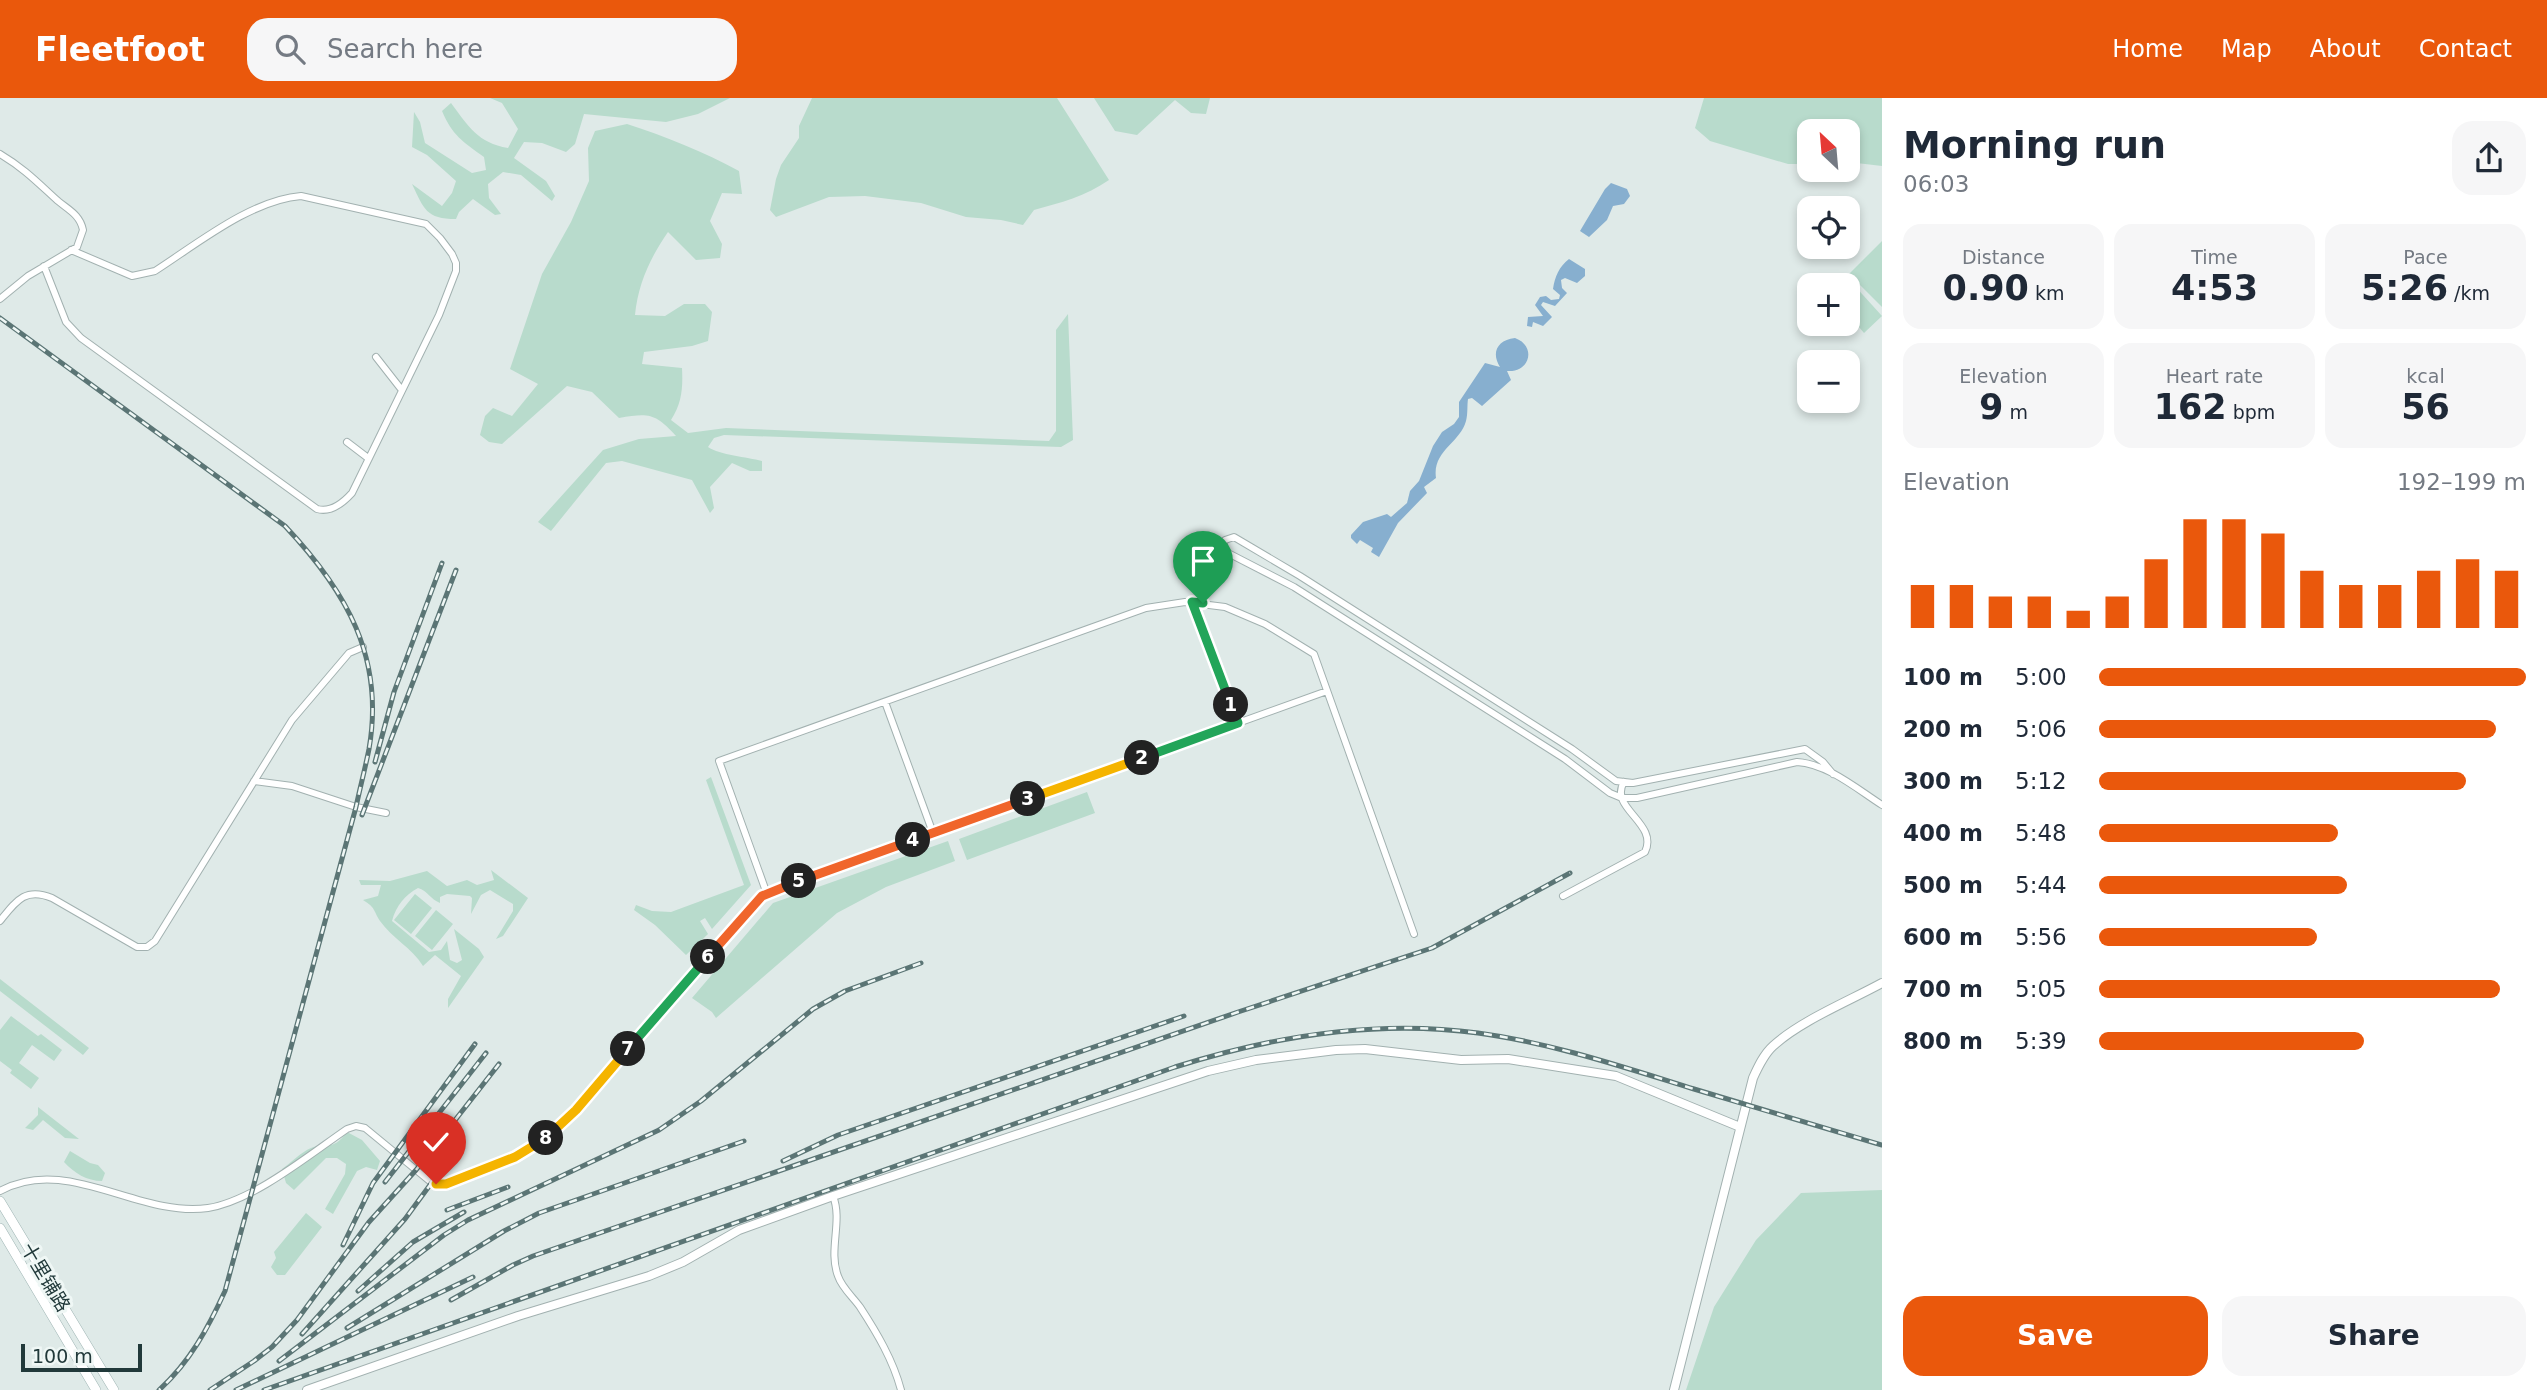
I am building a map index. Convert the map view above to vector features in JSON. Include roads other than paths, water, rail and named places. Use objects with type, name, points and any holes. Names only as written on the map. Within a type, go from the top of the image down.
[{"type":"main road","name":"十里铺路","points":[[0,1201],[114,1390]]},
{"type":"main road","name":"十里铺路","points":[[0,1228],[96,1390]]},
{"type":"street","points":[[0,154],[23,168],[80,220],[83,236],[80,243],[71,250],[44,266],[0,299]]},
{"type":"street","points":[[44,266],[66,321],[81,338],[317,509],[324,510],[344,502],[352,493],[439,315],[456,271],[452,254],[426,224],[301,196],[289,197],[245,214],[155,271],[145,274],[132,276],[71,250]]},
{"type":"street","points":[[376,358],[401,389]]},
{"type":"street","points":[[346,442],[368,457]]},
{"type":"street","points":[[1626,805],[1565,759],[1294,587],[1228,553],[1223,546],[1225,540],[1234,537],[1300,576],[1572,749],[1616,781],[1633,783],[1800,750],[1816,757],[1833,774]]},
{"type":"street","points":[[1192,602],[1238,723]]},
{"type":"street","points":[[767,894],[719,761],[1146,608],[1192,602],[1225,607],[1246,615],[1314,654],[1413,934]]},
{"type":"street","points":[[0,921],[13,904],[29,894],[39,893],[137,947],[147,947],[155,942],[307,700],[349,653],[363,646]]},
{"type":"street","points":[[0,1191],[22,1181],[51,1179],[173,1209],[207,1208],[242,1197],[347,1129],[356,1126],[365,1128],[432,1183],[446,1184],[536,1146],[576,1110],[752,906],[767,894],[1327,691]]},
{"type":"street","points":[[885,702],[933,833]]},
{"type":"street","points":[[1610,793],[1622,798],[1637,798],[1797,762],[1817,766],[1833,774],[1882,805]]},
{"type":"street","points":[[254,781],[292,786],[356,807],[386,813]]},
{"type":"street","points":[[1563,896],[1645,852],[1648,840],[1646,831],[1622,798],[1621,788],[1625,782]]},
{"type":"street","points":[[1674,1390],[1753,1078],[1771,1047],[1791,1033],[1882,984]]},
{"type":"street","points":[[307,1390],[493,1324],[649,1276],[682,1262],[739,1230],[833,1196],[1208,1072],[1256,1060],[1365,1049],[1461,1060],[1507,1059],[1616,1076],[1740,1127]]},
{"type":"street","points":[[833,1196],[837,1213],[833,1253],[838,1278],[862,1310],[890,1358],[901,1390]]},
{"type":"water","points":[[1611,183],[1627,189],[1630,196],[1624,204],[1613,206],[1607,220],[1589,237],[1580,231]]},
{"type":"water","points":[[1569,259],[1585,269],[1585,276],[1577,283],[1565,278],[1561,280],[1562,288],[1567,293],[1555,306],[1543,302],[1541,305],[1552,317],[1543,326],[1533,322],[1532,327],[1527,326],[1528,317],[1543,316],[1535,305],[1540,297],[1559,299],[1560,295],[1553,289],[1555,280]]},
{"type":"water","points":[[1515,338],[1522,342],[1528,352],[1525,364],[1521,368],[1507,371],[1511,380],[1482,406],[1472,398],[1468,399],[1463,429],[1438,461],[1436,478],[1424,487],[1427,493],[1398,523],[1379,557],[1371,552],[1373,548],[1360,540],[1357,544],[1351,535],[1363,522],[1387,514],[1391,517],[1407,503],[1410,491],[1419,481],[1433,446],[1442,432],[1459,417],[1459,402],[1485,363],[1500,367],[1496,357],[1497,348],[1504,341]]},
{"type":"railway","points":[[0,318],[285,526],[307,550],[343,601],[366,655],[371,684],[369,749],[356,807],[225,1291],[197,1344],[180,1368],[159,1390]]},
{"type":"railway","points":[[375,762],[394,692],[442,563]]},
{"type":"railway","points":[[362,815],[456,570]]},
{"type":"railway","points":[[451,1300],[533,1256],[1238,1012],[1432,948],[1570,873]]},
{"type":"railway","points":[[279,1361],[444,1235],[468,1220],[659,1130],[701,1101],[813,1009],[845,991],[921,963]]},
{"type":"railway","points":[[783,1161],[838,1135],[1184,1016]]},
{"type":"railway","points":[[264,1390],[1175,1067],[1249,1047],[1325,1033],[1401,1028],[1439,1029],[1506,1037],[1587,1056],[1882,1145]]},
{"type":"railway","points":[[343,1245],[373,1183],[475,1044]]},
{"type":"railway","points":[[385,1182],[486,1053]]},
{"type":"railway","points":[[210,1390],[272,1347],[297,1320],[369,1222],[416,1170],[499,1064]]},
{"type":"railway","points":[[347,1328],[504,1231],[539,1213],[744,1141]]},
{"type":"railway","points":[[302,1334],[405,1219],[441,1170]]},
{"type":"railway","points":[[447,1210],[508,1187]]},
{"type":"railway","points":[[358,1291],[413,1242],[464,1212]]},
{"type":"railway","points":[[236,1390],[473,1277]]}]
